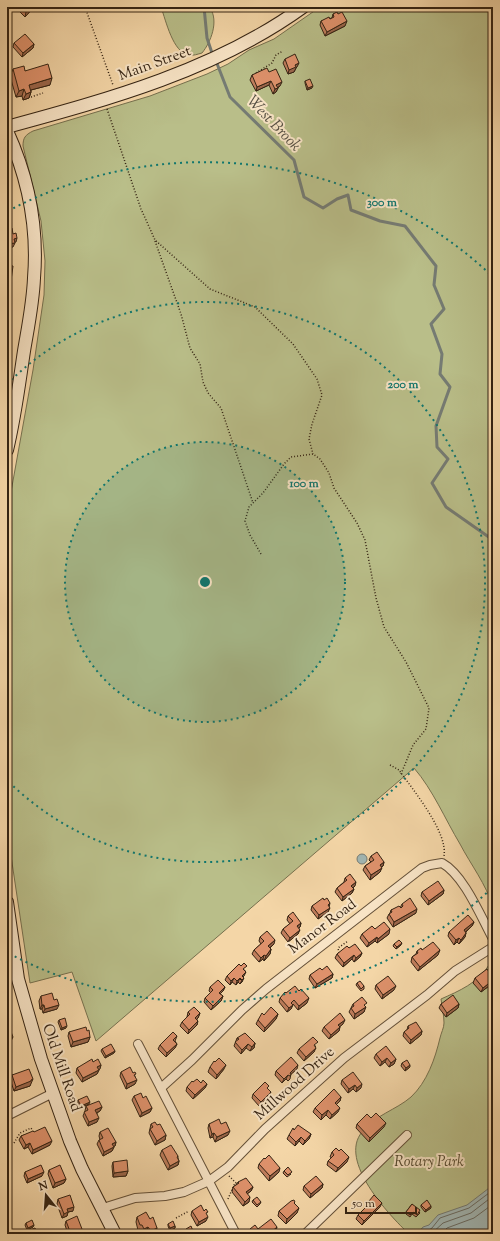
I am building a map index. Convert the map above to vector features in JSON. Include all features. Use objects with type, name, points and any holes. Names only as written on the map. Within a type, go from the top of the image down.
[{"type":"main road","name":"Main Street","points":[[7,127],[162,80],[215,58],[266,31],[303,7]]},
{"type":"main road","points":[[7,131],[18,155],[27,185],[35,258],[34,280],[18,396],[7,450]]},
{"type":"main road","name":"Old Mill Road","points":[[7,902],[22,998],[53,1093],[82,1169],[115,1234]]},
{"type":"street","name":"Manor Road","points":[[161,1088],[192,1060],[242,1010],[292,968],[422,868],[430,864],[442,864]]},
{"type":"street","points":[[442,864],[461,883],[493,939]]},
{"type":"street","name":"Millwood Drive","points":[[103,1208],[135,1198],[165,1196],[184,1192],[209,1182],[228,1167],[275,1120],[344,1058],[427,995],[455,971],[493,947]]},
{"type":"street","points":[[138,1044],[236,1234]]},
{"type":"street","points":[[7,1116],[53,1093]]},
{"type":"street","points":[[305,1234],[407,1134]]},
{"type":"path","points":[[85,7],[116,95]]},
{"type":"path","points":[[256,73],[272,63],[276,55],[283,51]]},
{"type":"path","points":[[31,97],[42,93]]},
{"type":"path","points":[[104,98],[141,209],[155,240],[181,314],[190,348],[200,364],[203,382],[208,393],[221,408],[253,503]]},
{"type":"path","points":[[155,240],[210,289],[255,307],[293,344],[317,379],[322,395],[312,424],[309,439],[313,454],[320,460],[329,473],[334,488],[365,540],[376,598],[384,626],[406,662],[428,708],[426,729],[413,745],[401,774]]},
{"type":"path","points":[[261,554],[250,535],[245,521],[250,507],[291,457],[313,454]]},
{"type":"path","points":[[390,765],[399,770],[435,824],[445,848],[442,864]]},
{"type":"path","points":[[340,954],[338,948],[348,941]]},
{"type":"path","points":[[14,1143],[20,1133],[30,1128],[34,1132]]},
{"type":"path","points":[[229,1204],[227,1200],[234,1185],[242,1180]]},
{"type":"path","points":[[176,1218],[189,1211]]},
{"type":"green space","points":[[161,7],[210,8],[214,19],[213,31],[202,53],[189,55],[183,53],[179,49],[171,36]]},
{"type":"green space","points":[[320,7],[493,7],[493,907],[482,882],[427,786],[414,768],[96,1041],[72,972],[30,983],[7,829],[7,514],[33,370],[44,295],[45,261],[41,221],[23,141],[26,135],[33,131],[150,96],[207,74],[228,64],[249,50],[274,39]]},
{"type":"green space","name":"Rotary Park","points":[[493,947],[493,1220],[482,1234],[409,1234],[390,1214],[369,1187],[356,1158],[356,1144],[367,1126],[379,1117],[405,1102],[422,1084],[433,1062],[444,1027],[441,999],[474,982],[485,971],[490,963]]},
{"type":"water","points":[[360,854],[364,854],[366,855],[366,863],[360,864],[357,861],[357,857]]},
{"type":"water","points":[[493,1185],[493,1234],[417,1234],[423,1227],[429,1225],[438,1215],[467,1205]]},
{"type":"building","points":[[20,7],[32,7],[26,12]]},
{"type":"building","points":[[337,12],[338,14],[342,12],[347,21],[327,32],[321,21],[329,17],[330,19],[334,17],[333,14]]},
{"type":"building","points":[[25,34],[34,44],[23,53],[14,43]]},
{"type":"building","points":[[295,54],[299,63],[295,65],[296,67],[289,70],[285,59]]},
{"type":"building","points":[[48,64],[52,78],[29,85],[31,92],[26,94],[24,89],[19,91],[13,69],[24,66],[25,71]]},
{"type":"building","points":[[267,68],[269,72],[276,69],[282,82],[276,85],[278,88],[275,89],[271,81],[257,87],[252,75]]},
{"type":"building","points":[[310,79],[313,86],[308,88],[305,81]]},
{"type":"building","points":[[9,161],[11,171],[7,172],[7,162]]},
{"type":"building","points":[[7,227],[8,229],[12,228],[13,234],[16,233],[17,238],[14,239],[15,243],[7,244]]},
{"type":"building","points":[[7,265],[13,266],[10,288],[7,288]]},
{"type":"building","points":[[377,852],[384,862],[380,865],[382,868],[371,875],[365,866],[374,860],[371,856]]},
{"type":"building","points":[[350,874],[356,882],[351,886],[354,889],[343,897],[337,888],[347,880],[345,878]]},
{"type":"building","points":[[438,881],[444,890],[429,901],[422,892]]},
{"type":"building","points":[[323,898],[324,900],[327,898],[330,903],[328,905],[330,908],[319,915],[312,906]]},
{"type":"building","points":[[410,898],[417,909],[394,922],[389,914],[392,912],[391,910],[399,906],[401,908],[403,906],[402,904]]},
{"type":"building","points":[[293,912],[301,923],[297,926],[300,930],[290,938],[283,929],[293,921],[288,916]]},
{"type":"building","points":[[468,915],[474,922],[464,930],[466,933],[461,940],[459,938],[456,940],[449,932]]},
{"type":"building","points":[[384,922],[390,929],[378,939],[377,937],[369,943],[362,934],[372,926],[375,929]]},
{"type":"building","points":[[267,931],[275,940],[268,946],[271,949],[266,956],[264,955],[261,958],[254,950],[264,941],[260,937]]},
{"type":"building","points":[[399,940],[402,943],[397,947],[394,944]]},
{"type":"building","points":[[433,942],[440,950],[420,967],[412,957],[418,953],[417,951],[421,948],[422,950]]},
{"type":"building","points":[[355,944],[362,953],[356,958],[354,955],[344,963],[337,954],[347,946],[349,948]]},
{"type":"building","points":[[244,963],[247,966],[243,969],[246,972],[242,976],[244,978],[242,980],[240,978],[237,981],[234,978],[231,981],[227,976],[239,964],[241,966]]},
{"type":"building","points":[[327,966],[333,974],[317,984],[310,975],[320,968],[322,970]]},
{"type":"building","points":[[487,969],[493,980],[483,988],[475,978]]},
{"type":"building","points":[[388,976],[396,986],[383,995],[376,985]]},
{"type":"building","points":[[218,980],[225,987],[219,993],[223,996],[213,1006],[205,998],[213,990],[210,987]]},
{"type":"building","points":[[360,981],[364,986],[361,989],[357,983]]},
{"type":"building","points":[[295,986],[299,991],[301,989],[309,998],[299,1006],[294,1000],[291,1003],[293,1005],[289,1008],[280,998],[285,992],[286,993]]},
{"type":"building","points":[[52,993],[54,1000],[57,999],[59,1005],[45,1009],[44,1005],[42,1005],[41,996]]},
{"type":"building","points":[[453,995],[459,1004],[447,1013],[441,1004]]},
{"type":"building","points":[[362,997],[367,1003],[364,1005],[366,1007],[355,1014],[351,1008],[354,1006],[353,1004]]},
{"type":"building","points":[[194,1007],[200,1013],[195,1018],[198,1021],[189,1030],[182,1022],[190,1014],[188,1012]]},
{"type":"building","points":[[271,1007],[278,1014],[265,1028],[258,1020],[262,1013],[264,1015]]},
{"type":"building","points":[[340,1013],[345,1020],[338,1025],[340,1027],[331,1035],[324,1027]]},
{"type":"building","points":[[65,1018],[67,1026],[62,1028],[59,1020]]},
{"type":"building","points":[[416,1022],[422,1031],[411,1040],[404,1032],[409,1028],[408,1026]]},
{"type":"building","points":[[8,1024],[13,1037],[7,1039],[7,1025]]},
{"type":"building","points":[[86,1027],[87,1031],[89,1030],[90,1037],[73,1042],[69,1032]]},
{"type":"building","points":[[173,1032],[177,1036],[173,1040],[177,1044],[167,1053],[160,1045]]},
{"type":"building","points":[[245,1033],[255,1043],[252,1047],[248,1044],[242,1050],[235,1042],[239,1039],[237,1038]]},
{"type":"building","points":[[313,1037],[318,1042],[314,1045],[316,1048],[306,1057],[299,1049]]},
{"type":"building","points":[[111,1044],[115,1051],[106,1056],[102,1049]]},
{"type":"building","points":[[386,1046],[396,1059],[391,1063],[387,1058],[382,1062],[376,1054]]},
{"type":"building","points":[[291,1057],[298,1065],[290,1073],[290,1076],[288,1075],[284,1079],[276,1071]]},
{"type":"building","points":[[219,1058],[226,1065],[217,1075],[210,1067],[214,1061],[215,1062]]},
{"type":"building","points":[[92,1059],[93,1062],[98,1059],[101,1065],[97,1067],[99,1070],[83,1078],[77,1068]]},
{"type":"building","points":[[407,1060],[410,1065],[406,1068],[402,1063]]},
{"type":"building","points":[[130,1067],[133,1073],[135,1072],[136,1074],[134,1075],[137,1080],[127,1084],[121,1072]]},
{"type":"building","points":[[29,1069],[33,1079],[16,1087],[12,1075]]},
{"type":"building","points":[[353,1072],[362,1084],[357,1088],[355,1085],[349,1089],[342,1080]]},
{"type":"building","points":[[197,1079],[201,1083],[203,1080],[207,1084],[195,1095],[187,1087],[192,1081],[193,1082]]},
{"type":"building","points":[[265,1082],[269,1086],[267,1088],[271,1092],[261,1102],[253,1094]]},
{"type":"building","points":[[334,1089],[341,1097],[335,1103],[340,1108],[332,1115],[328,1110],[322,1115],[315,1108]]},
{"type":"building","points":[[141,1093],[143,1098],[146,1096],[152,1108],[142,1113],[134,1096]]},
{"type":"building","points":[[87,1096],[90,1102],[81,1106],[78,1100]]},
{"type":"building","points":[[99,1101],[102,1107],[95,1110],[99,1118],[89,1122],[84,1112],[88,1110],[86,1106]]},
{"type":"building","points":[[376,1113],[386,1123],[370,1138],[357,1124],[367,1114],[371,1118]]},
{"type":"building","points":[[219,1119],[221,1124],[226,1122],[230,1131],[217,1137],[214,1133],[212,1134],[209,1124]]},
{"type":"building","points":[[155,1122],[157,1125],[160,1124],[166,1135],[157,1141],[150,1129],[153,1127],[151,1124]]},
{"type":"building","points":[[298,1125],[311,1134],[305,1141],[301,1137],[296,1142],[289,1135],[293,1128],[294,1130]]},
{"type":"building","points":[[45,1127],[52,1141],[33,1150],[30,1143],[26,1145],[21,1136]]},
{"type":"building","points":[[108,1128],[116,1142],[112,1144],[114,1147],[104,1152],[99,1140],[103,1138],[100,1132]]},
{"type":"building","points":[[171,1145],[178,1156],[179,1161],[170,1166],[162,1150]]},
{"type":"building","points":[[336,1148],[339,1151],[341,1149],[349,1157],[338,1168],[328,1161],[334,1155],[332,1152]]},
{"type":"building","points":[[269,1155],[280,1168],[270,1176],[259,1164]]},
{"type":"building","points":[[127,1160],[128,1171],[114,1173],[113,1162]]},
{"type":"building","points":[[41,1165],[44,1172],[28,1179],[25,1172]]},
{"type":"building","points":[[60,1165],[66,1179],[55,1183],[49,1170]]},
{"type":"building","points":[[288,1167],[292,1172],[288,1175],[284,1171]]},
{"type":"building","points":[[9,1175],[11,1179],[7,1181],[7,1176]]},
{"type":"building","points":[[316,1176],[323,1184],[311,1194],[304,1186]]},
{"type":"building","points":[[246,1178],[253,1187],[246,1192],[250,1197],[245,1202],[233,1187],[239,1183],[238,1182]]},
{"type":"building","points":[[70,1195],[74,1207],[67,1209],[68,1212],[64,1214],[58,1199]]},
{"type":"building","points":[[374,1195],[382,1203],[364,1221],[358,1215],[371,1202],[369,1201]]},
{"type":"building","points":[[257,1197],[261,1202],[257,1205],[253,1200]]},
{"type":"building","points":[[294,1200],[294,1203],[299,1208],[287,1219],[279,1211]]},
{"type":"building","points":[[427,1200],[431,1206],[426,1210],[421,1205]]},
{"type":"building","points":[[412,1204],[420,1210],[417,1215],[413,1212],[410,1215],[406,1212]]},
{"type":"building","points":[[201,1205],[204,1211],[206,1209],[208,1212],[206,1213],[208,1217],[199,1222],[192,1211]]},
{"type":"building","points":[[146,1212],[150,1219],[153,1217],[157,1228],[151,1231],[148,1227],[144,1229],[142,1225],[140,1225],[137,1217]]},
{"type":"building","points":[[77,1216],[82,1229],[82,1234],[71,1234],[66,1221]]},
{"type":"building","points":[[271,1219],[277,1227],[269,1234],[254,1234],[250,1229],[255,1225],[258,1229]]},
{"type":"building","points":[[32,1220],[34,1225],[28,1228],[26,1223]]},
{"type":"building","points":[[173,1221],[175,1226],[170,1228],[168,1224]]},
{"type":"building","points":[[191,1226],[193,1231],[187,1233],[186,1229]]},
{"type":"building","points":[[35,1228],[38,1234],[26,1234],[25,1232]]},
{"type":"building","points":[[210,1230],[212,1234],[202,1234]]},
{"type":"waterway","name":"West Brook","points":[[204,7],[207,38],[213,56]]},
{"type":"waterway","name":"West Brook","points":[[216,61],[230,97],[294,160],[304,197],[323,208],[337,199],[348,195],[351,210],[380,221],[405,226],[436,266],[434,285],[444,309],[431,324],[442,354],[440,374],[450,387],[436,426],[437,447],[448,459],[432,483],[446,507],[493,540]]}]
